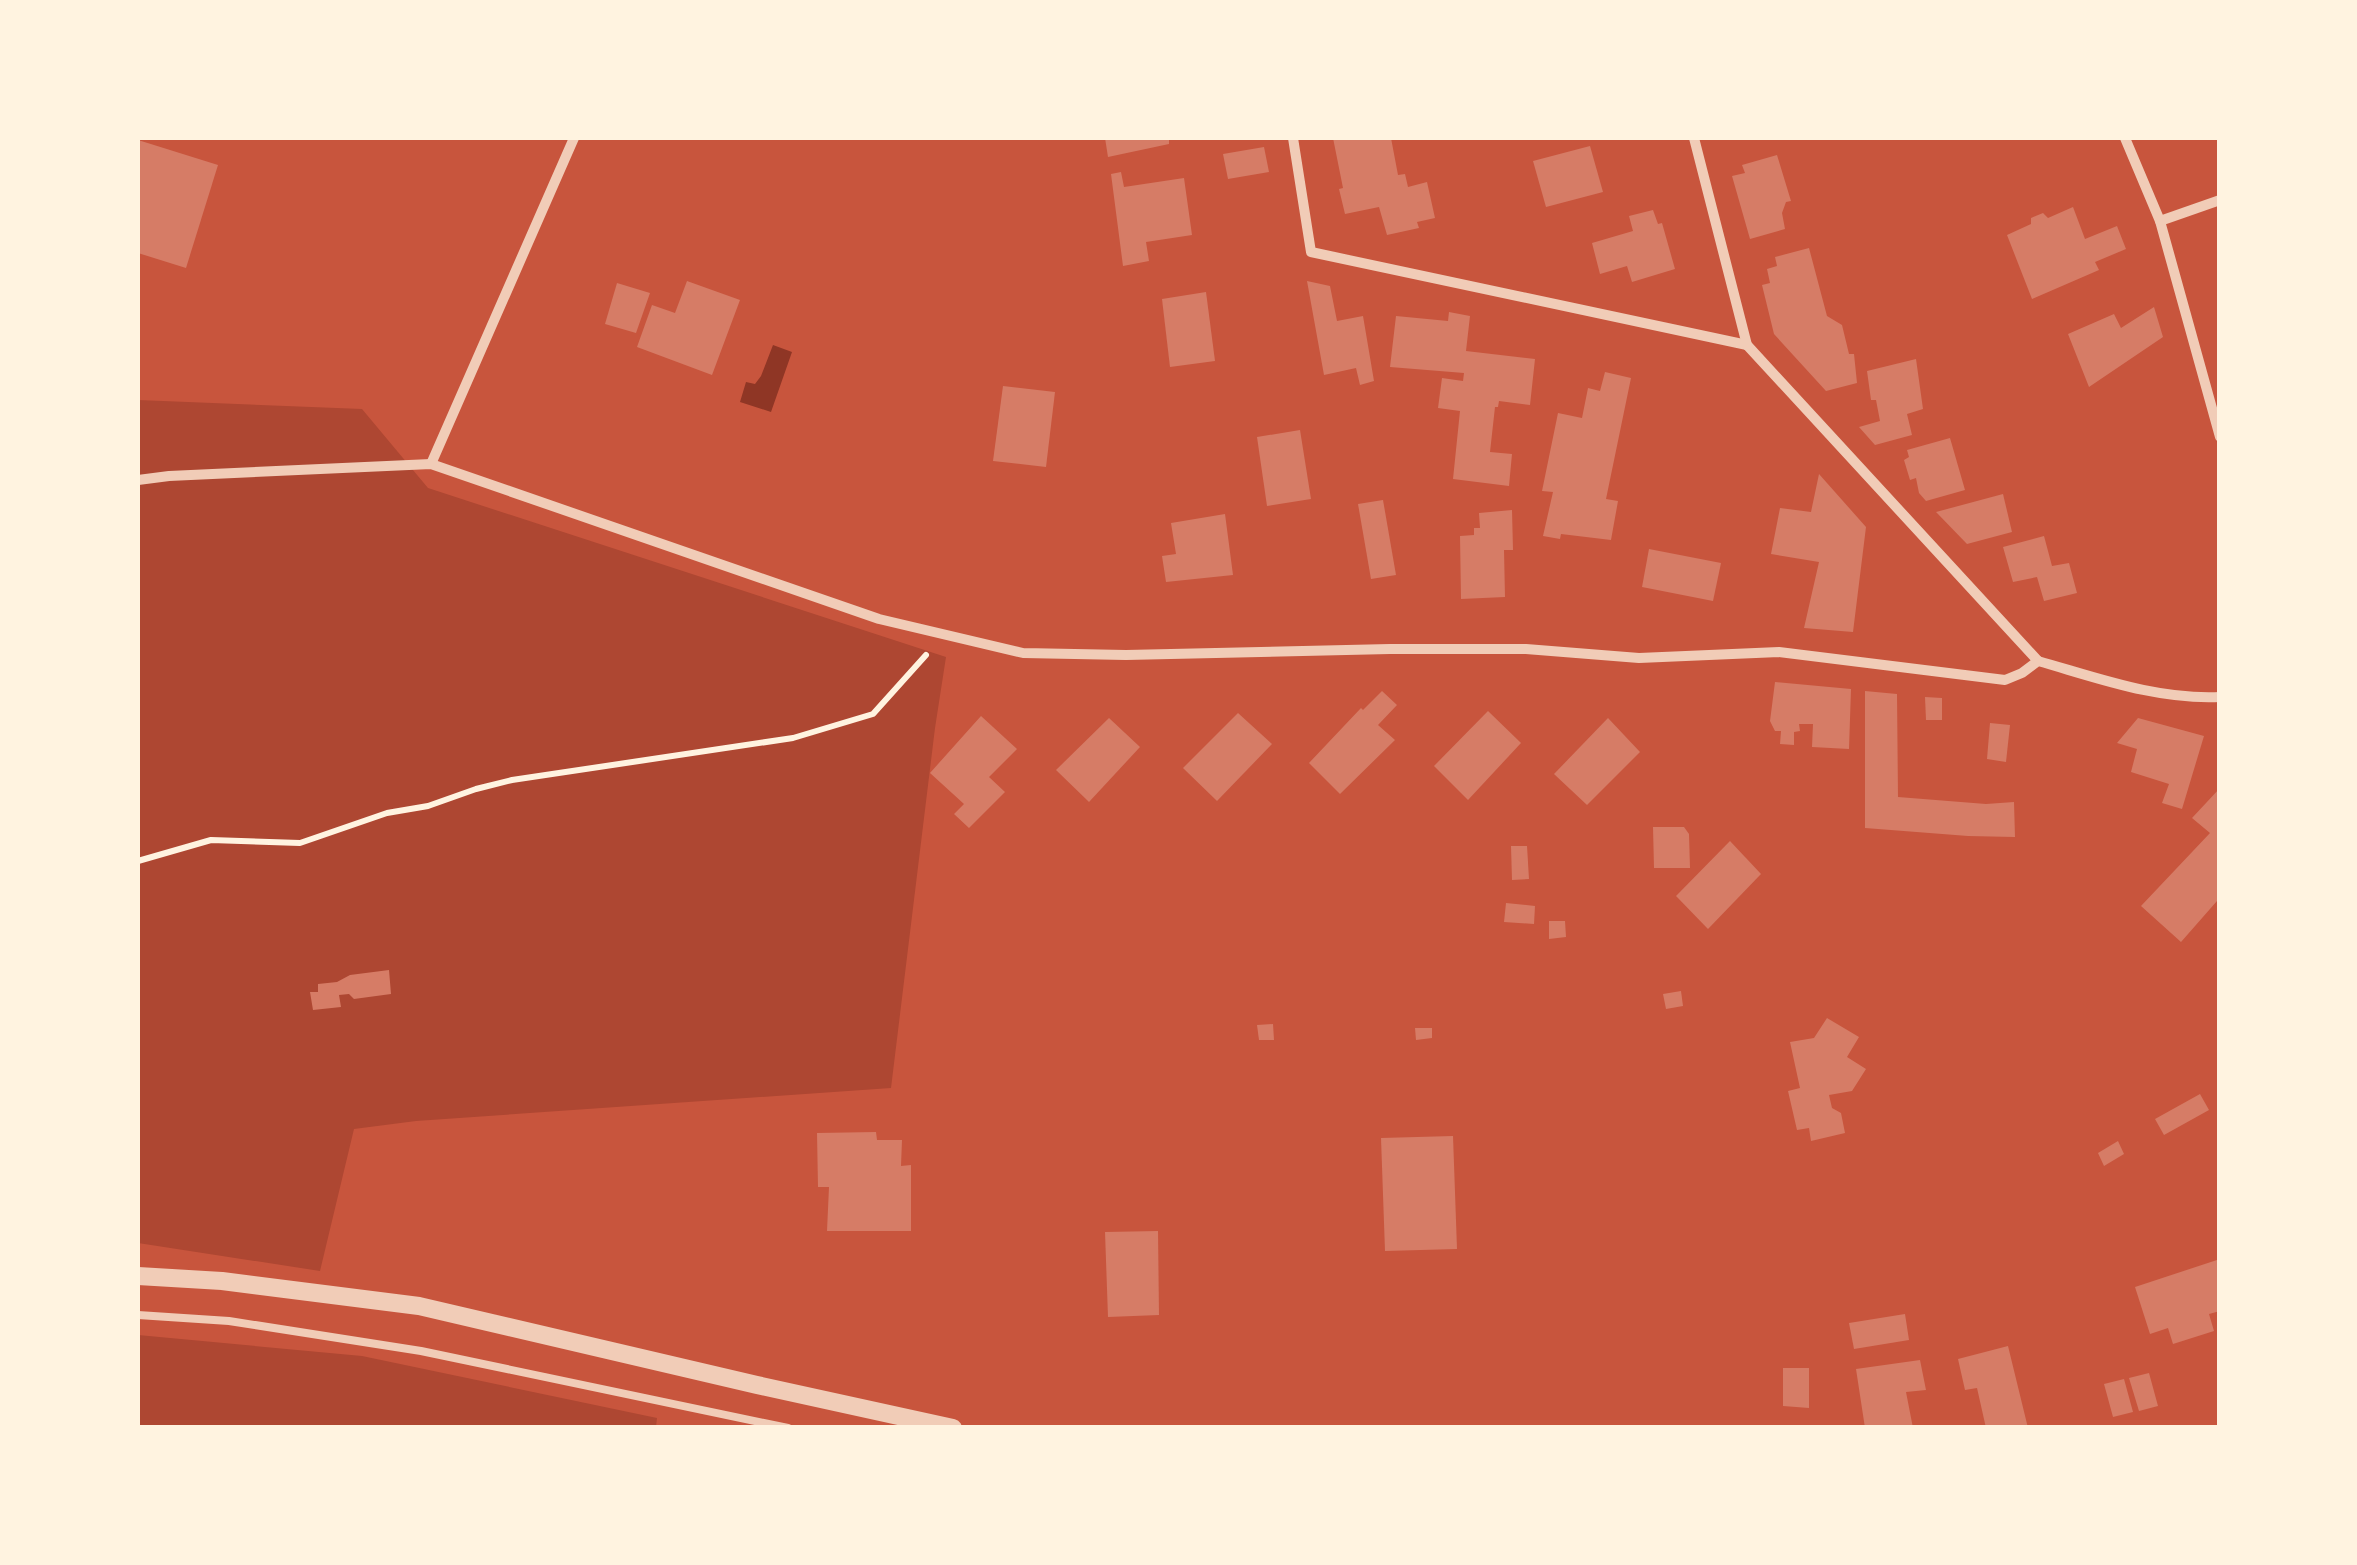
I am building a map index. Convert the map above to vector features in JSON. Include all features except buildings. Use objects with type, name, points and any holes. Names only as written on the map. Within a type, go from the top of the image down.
[{"type":"street","points":[[431,464],[574,138]]},
{"type":"street","points":[[1292,138],[1311,252],[1747,344]]},
{"type":"street","points":[[1694,138],[1747,344],[2038,661],[2145,692],[2197,698],[2220,696]]},
{"type":"street","points":[[2125,138],[2160,221],[2220,437]]},
{"type":"street","points":[[2160,221],[2220,200]]},
{"type":"street","points":[[138,480],[431,464],[879,619],[1023,652],[1109,655],[1526,649],[1638,658],[1778,652],[2006,680],[2038,661]]},
{"type":"street","points":[[138,1276],[222,1281],[418,1306],[953,1428]]},
{"type":"lane","points":[[138,1315],[230,1320],[422,1350],[788,1428]]},
{"type":"path","points":[[138,861],[211,840],[300,843],[387,814],[428,806],[512,780],[793,738],[873,714],[920,664],[941,634]]},
{"type":"shaded area","points":[[773,345],[792,352],[771,412],[740,402],[746,382],[755,384],[761,376]]},
{"type":"shaded area","points":[[138,400],[362,409],[428,488],[946,657],[891,1088],[416,1121],[354,1129],[320,1271],[138,1243]]},
{"type":"shaded area","points":[[138,1335],[362,1356],[657,1418],[656,1427],[138,1427]]}]
